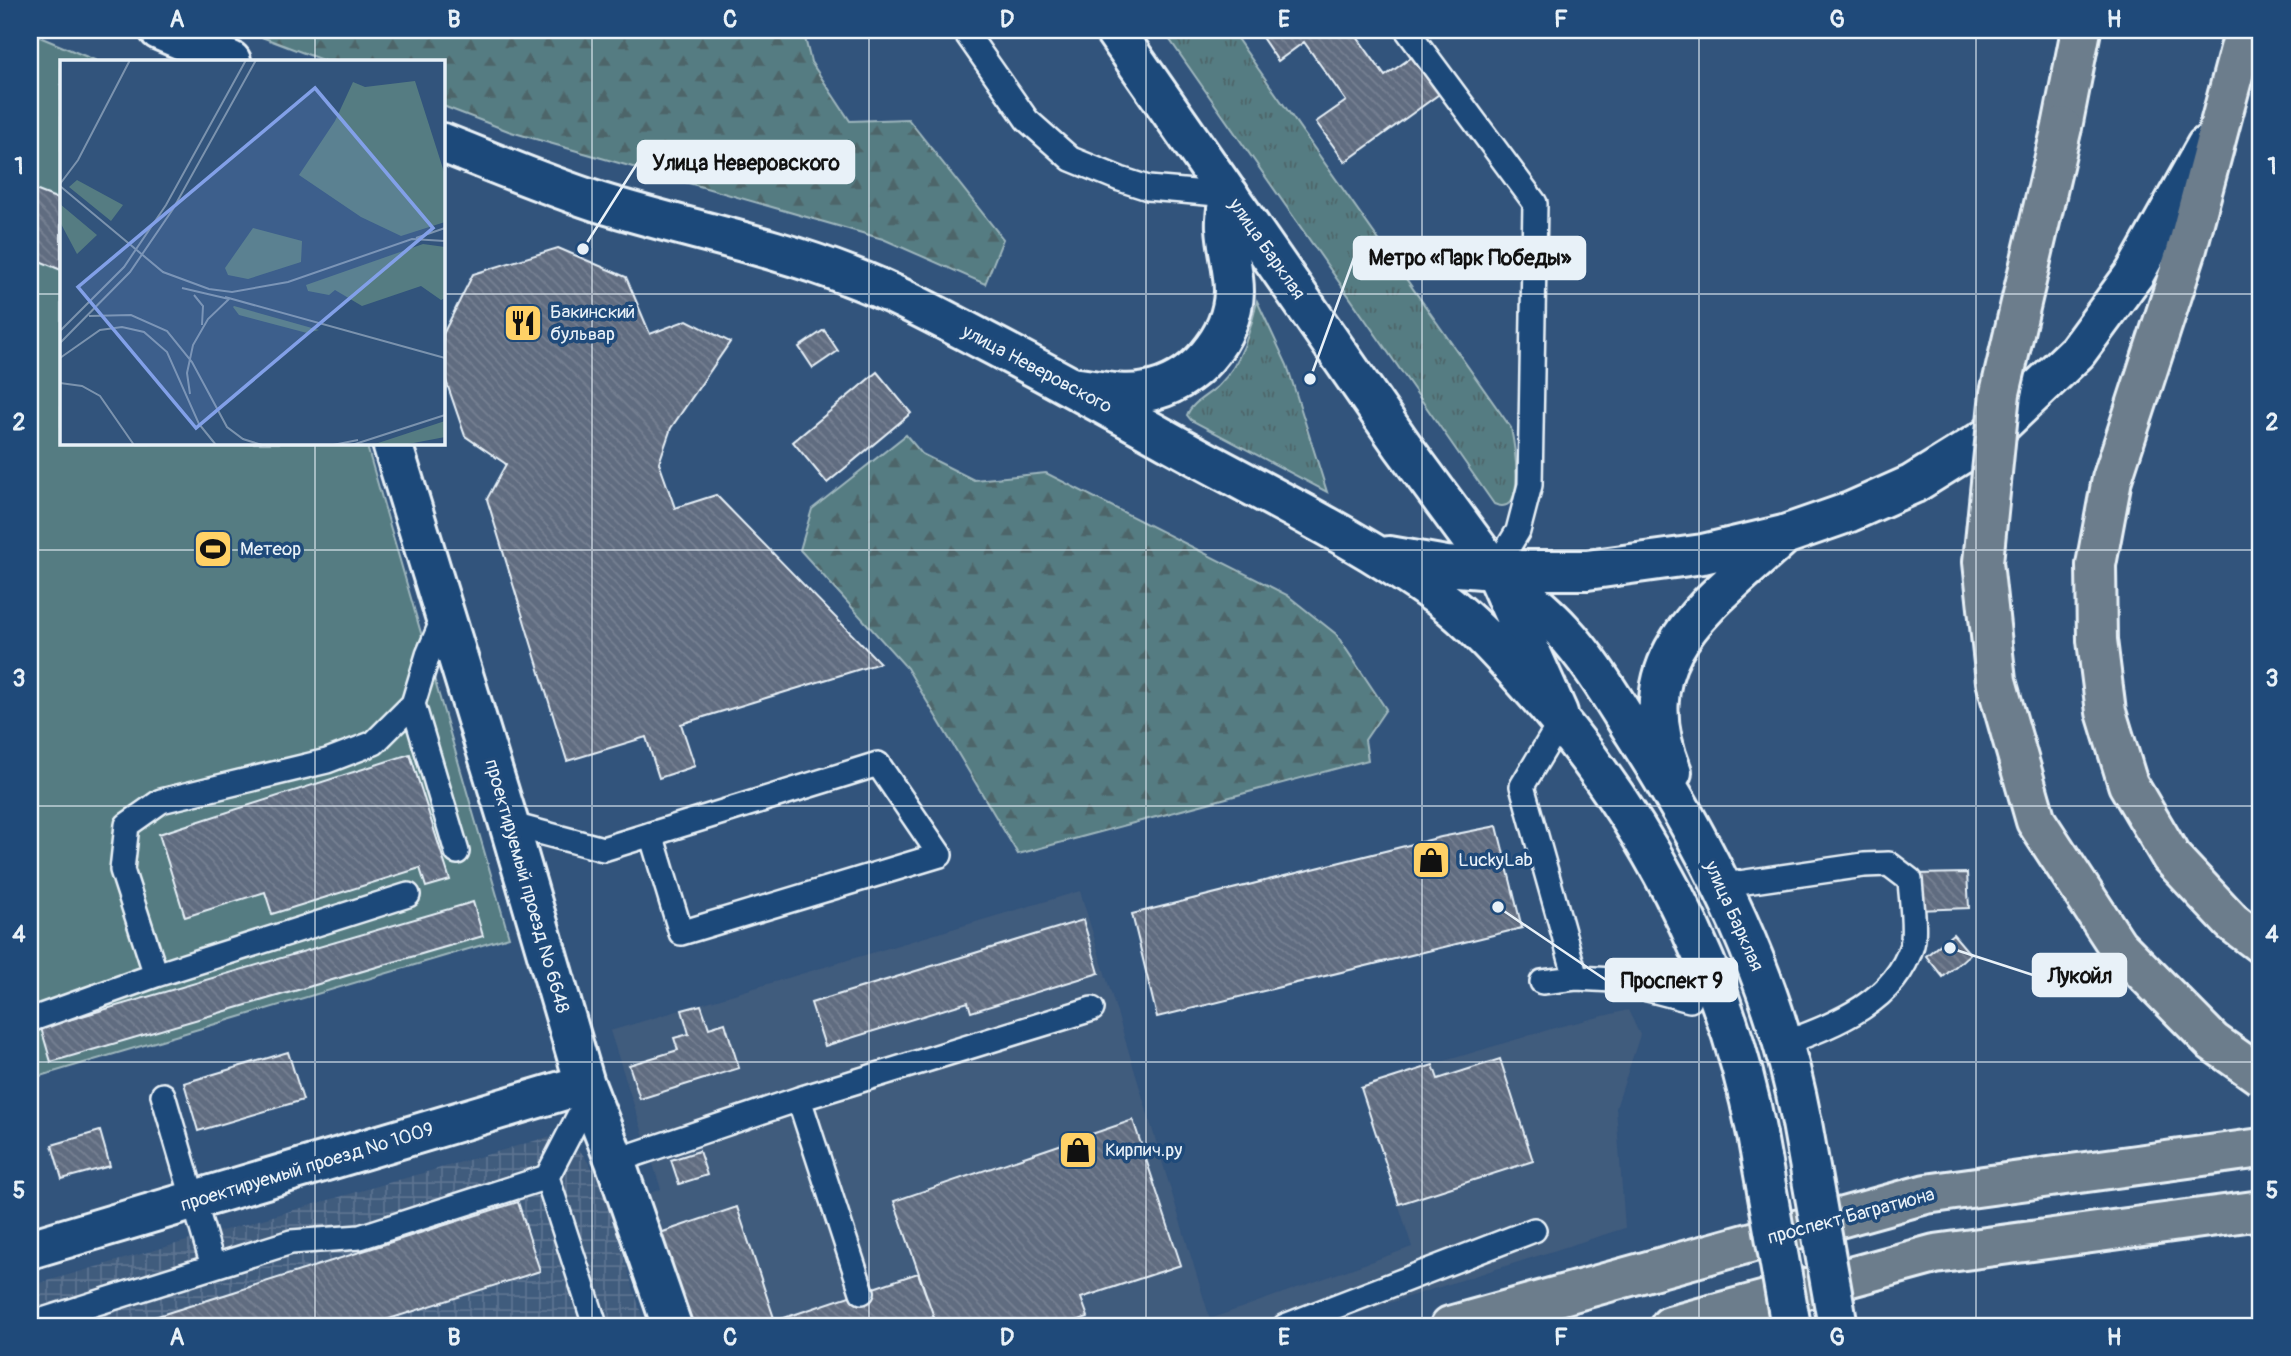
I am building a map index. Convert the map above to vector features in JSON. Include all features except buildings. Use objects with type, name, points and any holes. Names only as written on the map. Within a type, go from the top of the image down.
[{"type":"main road","name":"улица Барклая","points":[[1114,30],[1402,445],[1494,570],[1561,721],[1643,838],[1681,907],[1713,980],[1729,1027],[1757,1135],[1791,1326]]},
{"type":"main road","points":[[2081,30],[2062,127],[2000,393],[1983,562],[1996,681],[2036,821],[2117,945],[2213,1042],[2261,1076]]},
{"type":"main road","points":[[2245,30],[2186,253],[2112,479],[2096,565],[2096,640],[2106,712],[2128,784],[2171,857],[2232,922],[2261,944]]},
{"type":"main road","points":[[161,32],[229,60]]},
{"type":"main road","points":[[1373,553],[1446,566],[1494,570],[1587,570],[1703,554],[1784,536],[1850,512],[1913,484],[1987,438],[2077,352],[2135,273],[2225,108]]},
{"type":"main road","name":"улица Неверовского","points":[[444,143],[595,201],[764,248],[849,276],[934,314],[1373,553],[1441,599],[1468,622],[1561,721]]},
{"type":"main road","points":[[1072,387],[1117,394],[1147,393],[1173,383],[1195,367],[1216,346],[1230,320],[1234,290],[1226,225],[1229,195]]},
{"type":"main road","name":"проектируемый проезд № 6648","points":[[392,444],[587,1090],[615,1161],[672,1326]]},
{"type":"main road","points":[[1697,835],[1669,763],[1658,725],[1661,685],[1669,655],[1690,624],[1784,536]]},
{"type":"main road","name":"улица Барклая","points":[[1494,570],[1562,629],[1592,666],[1697,835],[1724,889],[1757,965],[1783,1044],[1802,1123],[1838,1326]]},
{"type":"main road","name":"проектируемый проезд № 1009","points":[[30,1249],[194,1200],[587,1090]]},
{"type":"main road","name":"проспект Багратиона","points":[[1450,1326],[1926,1194],[2261,1147]]},
{"type":"main road","points":[[1670,1326],[1935,1254],[2261,1210]]},
{"type":"lane","points":[[964,30],[1027,120],[1071,159],[1148,188],[1229,195]]},
{"type":"lane","points":[[1407,30],[1535,203],[1530,485],[1518,531],[1494,570]]},
{"type":"lane","points":[[156,975],[122,870],[127,825],[161,801],[327,761],[374,743],[413,704],[428,655],[445,615]]},
{"type":"lane","points":[[413,704],[457,852]]},
{"type":"lane","points":[[1561,721],[1522,786],[1577,978]]},
{"type":"lane","points":[[509,824],[603,849],[651,834],[878,764],[940,855],[681,933],[651,834]]},
{"type":"lane","points":[[1724,889],[1732,884],[1864,864],[1889,864],[1910,880],[1913,943],[1889,985],[1865,1006],[1832,1025],[1783,1044]]},
{"type":"lane","points":[[30,1020],[156,975],[408,895]]},
{"type":"lane","points":[[1542,982],[1577,978],[1613,980],[1689,1000]]},
{"type":"lane","points":[[615,1161],[799,1099],[1092,1009]]},
{"type":"lane","points":[[587,1090],[547,1177],[594,1326]]},
{"type":"lane","points":[[163,1095],[213,1266]]},
{"type":"lane","points":[[799,1099],[862,1292]]},
{"type":"lane","points":[[30,1324],[291,1242],[360,1237],[547,1177]]},
{"type":"lane","points":[[1285,1326],[1534,1230]]},
{"type":"shaded area","points":[[1080,891],[1210,1319],[1412,1247],[1361,1086],[1558,1027],[1628,1010],[1640,1035],[1616,1108],[1625,1228],[1317,1326],[691,1326],[647,1194],[661,1189],[610,1031]]},
{"type":"shaded area","points":[[548,1137],[581,1152],[600,1179],[645,1326],[30,1326],[30,1286]]},
{"type":"green space","points":[[243,30],[803,30],[811,62],[850,121],[908,119],[1003,239],[985,284],[883,239],[511,132],[444,106],[444,60],[322,60]]},
{"type":"green space","points":[[1163,30],[1231,30],[1511,428],[1516,463],[1515,490],[1511,501],[1505,506],[1494,504]]},
{"type":"green space","name":"Метеор","points":[[30,33],[95,60],[60,60],[60,444],[366,444],[509,937],[30,1079]]},
{"type":"green space","points":[[1257,301],[1287,365],[1327,492],[1191,420],[1187,415],[1234,367],[1248,335]]},
{"type":"green space","points":[[906,435],[922,454],[974,480],[1046,473],[1287,595],[1336,634],[1386,709],[1365,740],[1368,760],[1018,854],[907,668],[800,550],[812,509]]},
{"type":"place","name":"Улица Неверовского","points":[[583,249]]},
{"type":"place","name":"Бакинский бульвар","points":[[523,323]]},
{"type":"place","name":"Метро «Парк Победы»","points":[[1310,379]]},
{"type":"place","name":"Метеор","points":[[213,549]]},
{"type":"place","name":"LuckyLab","points":[[1431,860]]},
{"type":"place","name":"Проспект 9","points":[[1498,907]]},
{"type":"place","name":"Лукойл","points":[[1950,948]]},
{"type":"place","name":"Кирпич.ру","points":[[1078,1150]]}]
